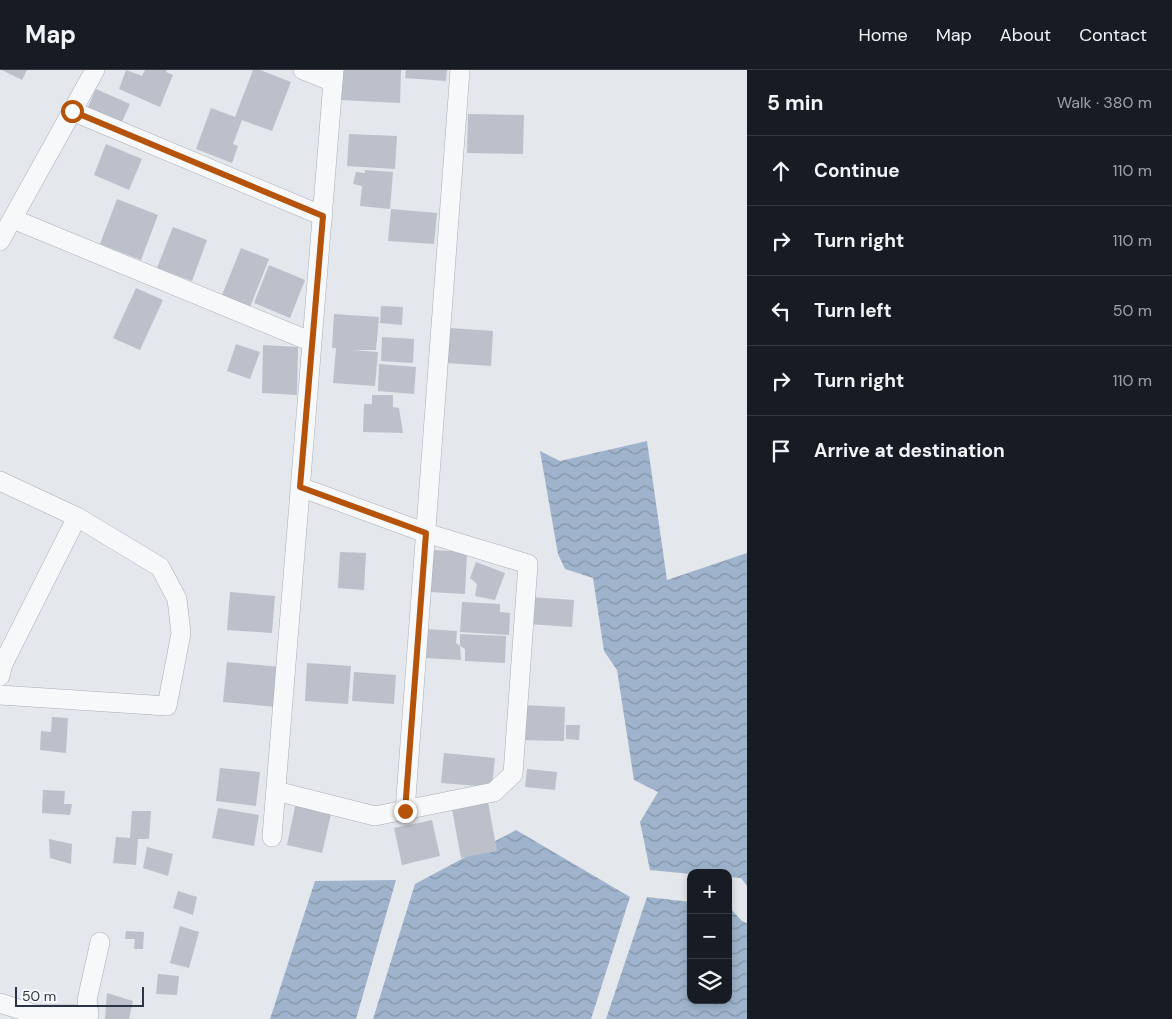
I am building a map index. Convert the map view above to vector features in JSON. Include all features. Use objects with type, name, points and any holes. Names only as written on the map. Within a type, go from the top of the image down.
[{"type":"street","points":[[0,241],[95,70]]},
{"type":"street","points":[[272,837],[334,76],[303,70]]},
{"type":"street","points":[[405,811],[460,70]]},
{"type":"street","points":[[72,111],[323,216]]},
{"type":"street","points":[[13,219],[312,342]]},
{"type":"street","points":[[0,481],[77,517],[160,567],[177,599],[181,633],[167,706],[0,695]]},
{"type":"street","points":[[276,791],[375,816],[494,792],[513,774],[528,564],[426,533],[300,487]]},
{"type":"street","points":[[0,676],[3,664],[77,517]]},
{"type":"street","points":[[0,1004],[34,1014],[89,1014],[88,1000],[100,942]]},
{"type":"water","points":[[647,441],[667,580],[747,553],[747,886],[741,878],[732,877],[732,869],[687,869],[687,874],[650,870],[640,822],[658,792],[634,780],[617,670],[604,651],[593,578],[565,569],[558,554],[540,451],[560,461]]},
{"type":"water","points":[[516,830],[630,897],[591,1019],[373,1019],[415,884]]},
{"type":"water","points":[[396,880],[356,1019],[270,1019],[315,881]]},
{"type":"water","points":[[647,897],[687,902],[687,1004],[732,1004],[732,910],[742,921],[747,923],[747,1019],[606,1019]]},
{"type":"building","points":[[2,70],[27,70],[22,80]]},
{"type":"building","points":[[126,70],[142,76],[145,70],[167,70],[166,72],[173,75],[160,107],[119,89]]},
{"type":"building","points":[[253,70],[260,70],[291,82],[272,131],[242,120],[233,144],[238,146],[232,163],[196,149],[211,108],[235,117]]},
{"type":"building","points":[[342,70],[401,70],[400,103],[341,100]]},
{"type":"building","points":[[406,70],[447,70],[446,81],[405,78]]},
{"type":"building","points":[[96,89],[130,104],[121,124],[87,109]]},
{"type":"building","points":[[468,114],[524,115],[523,154],[467,153]]},
{"type":"building","points":[[349,134],[397,136],[395,169],[347,166]]},
{"type":"building","points":[[106,144],[142,159],[129,190],[94,175]]},
{"type":"building","points":[[365,170],[393,172],[390,209],[360,206],[362,186],[353,184],[356,172],[365,173]]},
{"type":"building","points":[[117,199],[158,215],[141,260],[100,244]]},
{"type":"building","points":[[391,209],[437,213],[434,244],[388,241]]},
{"type":"building","points":[[173,227],[207,240],[192,281],[157,268]]},
{"type":"building","points":[[241,248],[269,259],[250,307],[222,295]]},
{"type":"building","points":[[269,265],[305,280],[290,318],[254,303]]},
{"type":"building","points":[[136,288],[163,300],[140,350],[113,338]]},
{"type":"building","points":[[381,306],[403,307],[402,325],[380,323]]},
{"type":"building","points":[[334,314],[379,317],[376,350],[353,350],[378,352],[375,386],[333,383],[336,348],[332,348]]},
{"type":"building","points":[[450,328],[493,331],[491,366],[447,363]]},
{"type":"building","points":[[382,337],[414,339],[413,363],[381,361]]},
{"type":"building","points":[[236,344],[260,352],[250,379],[227,371]]},
{"type":"building","points":[[263,345],[298,347],[297,395],[262,393]]},
{"type":"building","points":[[379,364],[416,367],[414,394],[378,391]]},
{"type":"building","points":[[372,395],[393,395],[393,407],[399,408],[403,433],[363,432],[364,404],[372,404]]},
{"type":"building","points":[[432,550],[467,552],[465,594],[430,592]]},
{"type":"building","points":[[340,552],[366,553],[364,590],[338,588]]},
{"type":"building","points":[[476,562],[505,573],[495,600],[475,596],[477,584],[470,578]]},
{"type":"building","points":[[230,592],[275,596],[272,633],[227,630]]},
{"type":"building","points":[[530,597],[574,600],[572,627],[528,624]]},
{"type":"building","points":[[462,602],[500,604],[500,612],[510,613],[509,635],[460,632]]},
{"type":"building","points":[[427,629],[457,631],[456,643],[460,646],[461,660],[425,658]]},
{"type":"building","points":[[460,634],[506,636],[505,663],[465,661],[465,649],[460,646]]},
{"type":"building","points":[[227,662],[280,667],[276,707],[223,702]]},
{"type":"building","points":[[307,663],[351,666],[348,704],[305,701]]},
{"type":"building","points":[[354,672],[396,675],[394,704],[352,701]]},
{"type":"building","points":[[521,705],[565,707],[564,741],[520,740]]},
{"type":"building","points":[[52,717],[68,718],[66,753],[40,750],[41,731],[51,732]]},
{"type":"building","points":[[566,725],[580,725],[579,740],[566,739]]},
{"type":"building","points":[[444,753],[495,758],[492,787],[441,783]]},
{"type":"building","points":[[220,768],[260,772],[256,806],[216,801]]},
{"type":"building","points":[[527,769],[557,772],[555,790],[525,787]]},
{"type":"building","points":[[43,790],[65,791],[64,804],[72,804],[70,815],[42,813]]},
{"type":"building","points":[[296,802],[332,810],[322,853],[287,845]]},
{"type":"building","points":[[488,802],[497,851],[461,858],[452,809]]},
{"type":"building","points":[[218,808],[259,815],[254,846],[212,838]]},
{"type":"building","points":[[132,811],[151,811],[149,839],[138,839],[136,865],[113,863],[116,837],[130,838]]},
{"type":"building","points":[[432,820],[440,856],[402,865],[394,828]]},
{"type":"building","points":[[49,839],[72,844],[71,864],[50,858]]},
{"type":"building","points":[[147,847],[173,854],[168,876],[143,868]]},
{"type":"building","points":[[178,891],[197,897],[193,915],[173,908]]},
{"type":"building","points":[[180,926],[199,932],[189,968],[170,963]]},
{"type":"building","points":[[126,931],[144,932],[143,949],[134,949],[135,939],[125,939]]},
{"type":"building","points":[[158,974],[179,976],[177,995],[156,994]]},
{"type":"building","points":[[107,993],[133,1001],[129,1019],[105,1019]]},
{"type":"route","points":[[72,111],[323,216],[300,487],[426,533],[405,811]]}]
